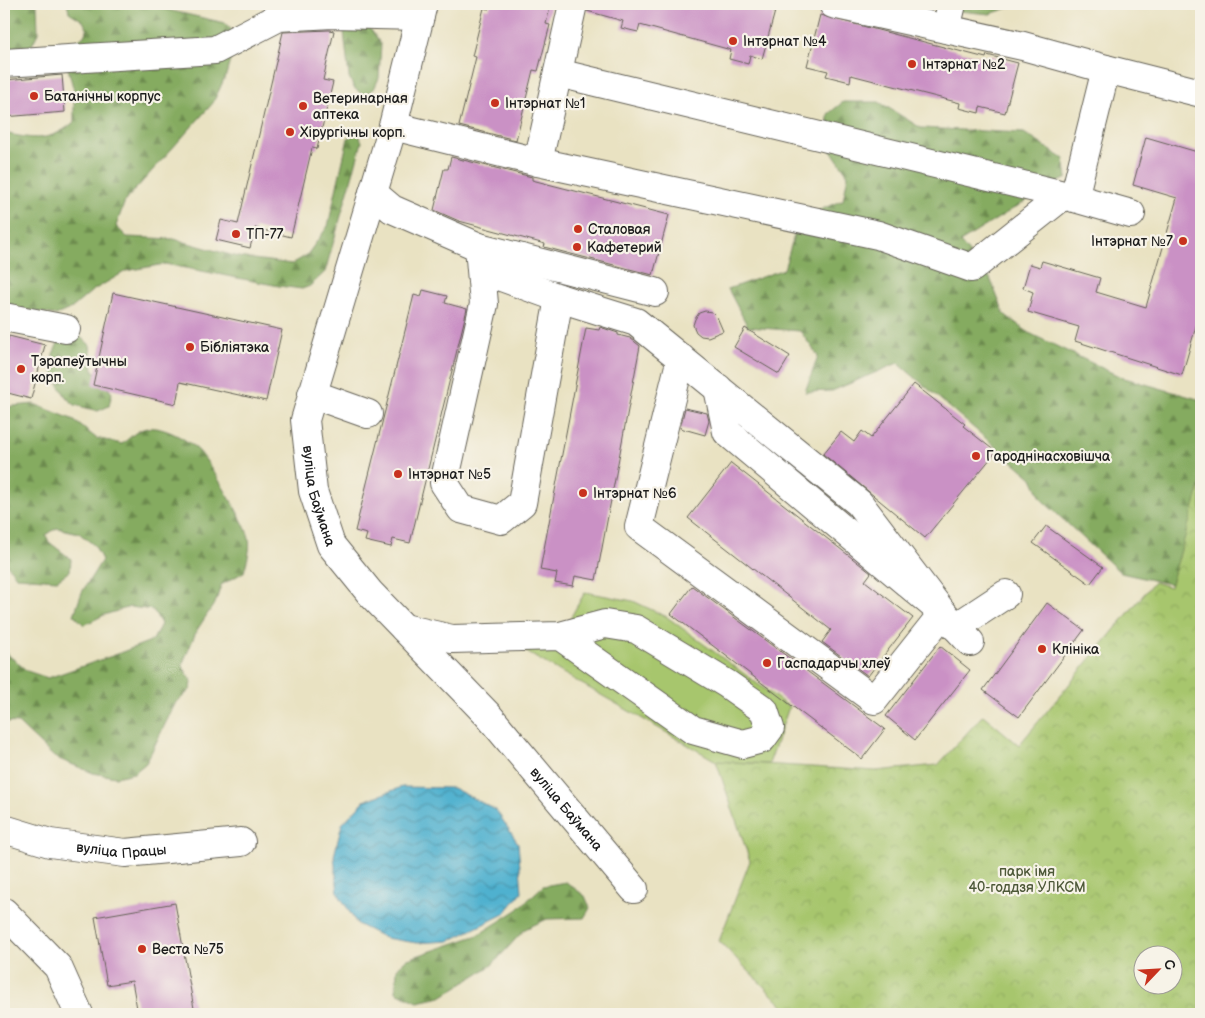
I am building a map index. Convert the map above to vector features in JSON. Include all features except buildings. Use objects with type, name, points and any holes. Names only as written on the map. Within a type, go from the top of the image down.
[{"type":"street","points":[[538,162],[573,4]]},
{"type":"street","points":[[833,4],[949,16],[1023,46],[1201,94]]},
{"type":"street","points":[[4,63],[215,50],[279,17],[421,10]]},
{"type":"street","name":"вуліца Баўмана","points":[[421,10],[393,126],[305,420],[313,491],[331,545],[370,593],[488,715],[634,890]]},
{"type":"street","points":[[393,126],[538,162],[878,235],[972,268],[1069,196],[1106,69]]},
{"type":"street","points":[[558,73],[1069,196],[1131,214]]},
{"type":"street","points":[[373,192],[392,209],[480,258],[559,298],[636,322],[859,503],[956,627]]},
{"type":"street","points":[[480,258],[655,292]]},
{"type":"street","points":[[480,258],[484,304],[444,483],[461,509],[501,520],[522,503],[559,298]]},
{"type":"street","points":[[4,317],[66,329]]},
{"type":"street","points":[[681,358],[638,527],[874,700],[956,627],[1006,594]]},
{"type":"street","points":[[312,394],[368,414]]},
{"type":"street","points":[[404,628],[452,639],[560,636],[605,624],[636,629],[726,684],[764,710],[770,728],[762,739],[743,744],[693,730],[560,636]]},
{"type":"street","name":"вуліца Працы","points":[[4,829],[50,843],[125,853],[240,842]]},
{"type":"street","points":[[4,912],[58,967],[79,1014]]},
{"type":"green space","points":[[4,4],[37,4],[38,33],[30,49],[4,54]]},
{"type":"green space","points":[[67,4],[142,4],[225,23],[234,32],[235,43],[226,75],[213,103],[125,201],[116,226],[127,237],[174,239],[238,257],[292,264],[307,255],[328,226],[348,138],[358,132],[362,142],[325,272],[310,286],[302,289],[279,286],[165,264],[126,271],[92,291],[72,308],[56,315],[4,306],[4,133],[40,138],[57,133],[74,122],[74,91],[65,57],[68,48],[84,36],[87,29],[83,21],[69,12]]},
{"type":"green space","points":[[929,4],[1020,4],[990,14],[937,9]]},
{"type":"green space","points":[[366,23],[381,44],[379,78],[374,89],[363,95],[354,88],[349,77],[344,32],[353,25]]},
{"type":"green space","points":[[843,102],[879,102],[921,128],[1024,133],[1064,159],[1067,178],[1048,187],[960,242],[990,278],[1004,314],[1029,333],[1121,377],[1201,400],[1201,591],[1121,573],[1042,500],[1032,478],[898,363],[832,391],[805,392],[818,356],[800,331],[748,327],[728,289],[784,269],[799,219],[843,200],[848,175],[828,146],[828,114]]},
{"type":"green space","points":[[69,337],[81,337],[90,345],[93,370],[112,393],[109,406],[98,411],[75,405],[66,397],[54,377],[53,354],[58,343]]},
{"type":"green space","points":[[34,404],[72,419],[96,438],[122,444],[140,430],[154,428],[168,431],[189,442],[199,451],[211,467],[235,508],[249,538],[249,551],[244,572],[221,585],[216,601],[197,630],[182,665],[192,682],[191,689],[175,704],[146,763],[134,773],[115,777],[93,773],[54,757],[18,723],[4,722],[4,651],[27,671],[48,678],[153,640],[161,624],[153,610],[130,607],[104,615],[84,625],[74,615],[82,592],[102,560],[95,546],[79,533],[57,528],[46,535],[49,542],[71,559],[70,571],[57,580],[17,577],[4,561],[4,407]]},
{"type":"green space","name":"парк імя 40-годдзя УЛКСМ","points":[[1201,483],[1201,1014],[791,1014],[719,941],[750,861],[716,761],[876,771],[938,765],[983,715],[1019,745],[1154,582],[1170,587]]},
{"type":"green space","points":[[585,592],[633,601],[667,617],[789,707],[769,764],[716,761],[521,649],[567,624]]},
{"type":"green space","points":[[566,882],[585,896],[590,908],[584,918],[547,919],[525,929],[492,965],[441,997],[418,1002],[396,992],[397,969],[405,960],[478,935],[517,910],[543,886]]},
{"type":"water","points":[[402,787],[453,788],[496,810],[518,843],[522,892],[504,914],[449,941],[417,943],[385,938],[357,924],[338,893],[334,856],[342,824],[364,801]]},
{"type":"place","name":"Інтэрнат №4","points":[[733,41]]},
{"type":"place","name":"Інтэрнат №2","points":[[912,64]]},
{"type":"place","name":"Батанічны корпус","points":[[34,96]]},
{"type":"place","name":"Інтэрнат №1","points":[[495,103]]},
{"type":"place","name":"Ветеринарная аптека","points":[[303,106]]},
{"type":"place","name":"Хірургічны корп.","points":[[290,132]]},
{"type":"place","name":"Сталовая","points":[[578,229]]},
{"type":"place","name":"ТП-77","points":[[236,234]]},
{"type":"place","name":"Інтэрнат №7","points":[[1183,241]]},
{"type":"place","name":"Кафетерий","points":[[577,247]]},
{"type":"place","name":"Бібліятэка","points":[[190,347]]},
{"type":"place","name":"Тэрапеўтычны корп.","points":[[21,369]]},
{"type":"place","name":"Гароднінасховішча","points":[[976,456]]},
{"type":"place","name":"Інтэрнат №5","points":[[398,474]]},
{"type":"place","name":"Інтэрнат №6","points":[[583,493]]},
{"type":"place","name":"Клініка","points":[[1042,649]]},
{"type":"place","name":"Гаспадарчы хлеў","points":[[767,663]]},
{"type":"place","name":"Веста №75","points":[[142,949]]}]
